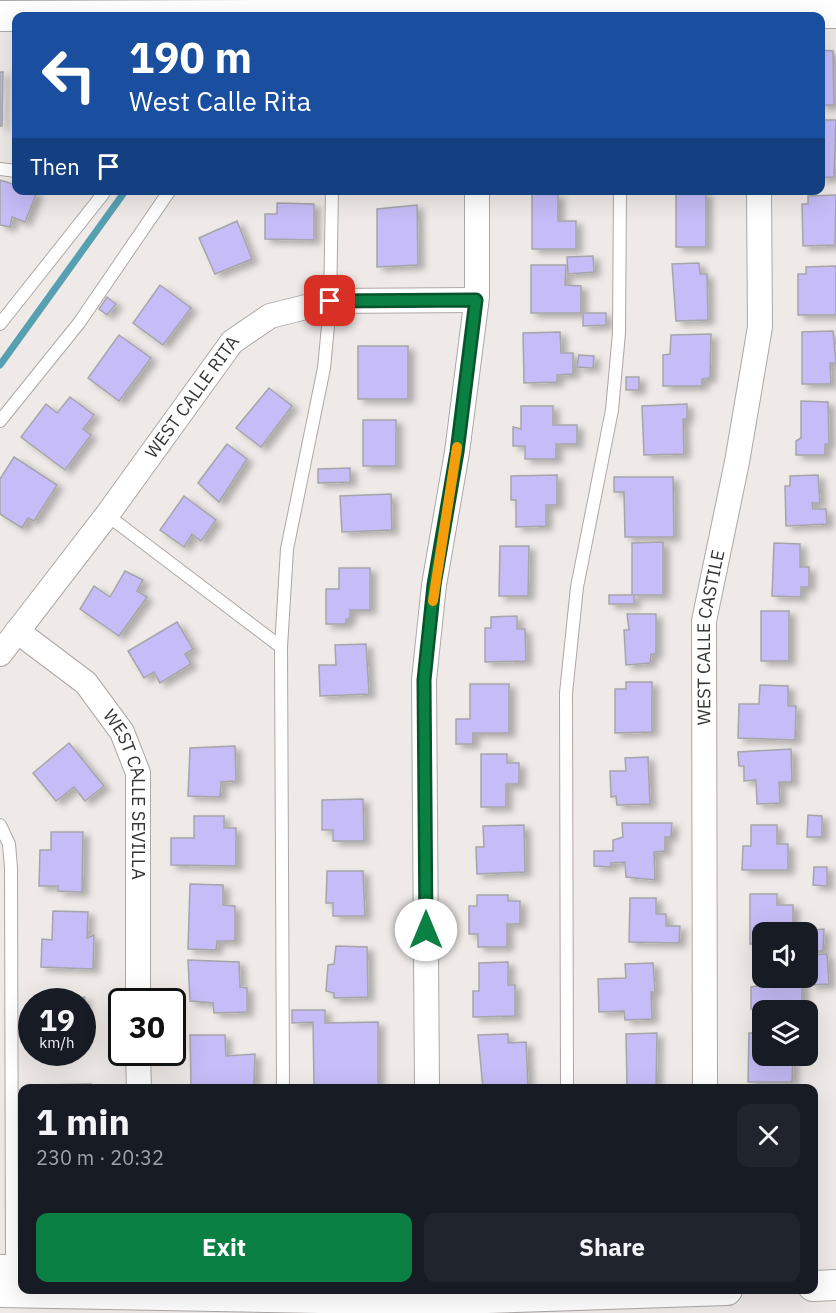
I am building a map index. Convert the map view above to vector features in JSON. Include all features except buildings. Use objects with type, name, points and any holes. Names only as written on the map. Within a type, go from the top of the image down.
[{"type":"street","points":[[430,12],[759,10],[810,12]]},
{"type":"street","points":[[427,1084],[424,680],[434,585],[457,452],[476,300],[477,195]]},
{"type":"street","name":"WEST CALLE CASTILE","points":[[705,1084],[704,621],[737,462],[760,327],[759,195]]},
{"type":"street","name":"WEST CALLE RITA","points":[[0,654],[107,515],[232,342],[270,316],[330,301],[476,300]]},
{"type":"street","name":"WEST CALLE SEVILLA","points":[[17,631],[86,683],[122,732],[138,773],[138,988]]},
{"type":"street","points":[[138,1066],[139,1084]]},
{"type":"street","points":[[818,1286],[836,1286]]},
{"type":"street","points":[[235,1294],[426,1301],[460,1297],[539,1294]]},
{"type":"lane","points":[[0,324],[103,195]]},
{"type":"lane","points":[[0,421],[79,323],[167,195]]},
{"type":"lane","points":[[283,1084],[281,647],[287,549],[324,368],[330,301],[332,195]]},
{"type":"lane","points":[[567,1084],[566,693],[577,586],[612,410],[619,333],[620,195]]},
{"type":"lane","points":[[107,515],[281,647]]},
{"type":"lane","points":[[0,825],[9,844],[11,868],[6,1129],[6,1280]]},
{"type":"waterway","points":[[0,365],[122,195]]},
{"type":"slow traffic","points":[[433,601],[457,447]]},
{"type":"route","points":[[330,301],[476,300],[457,452],[434,585],[424,680],[426,930]]}]
